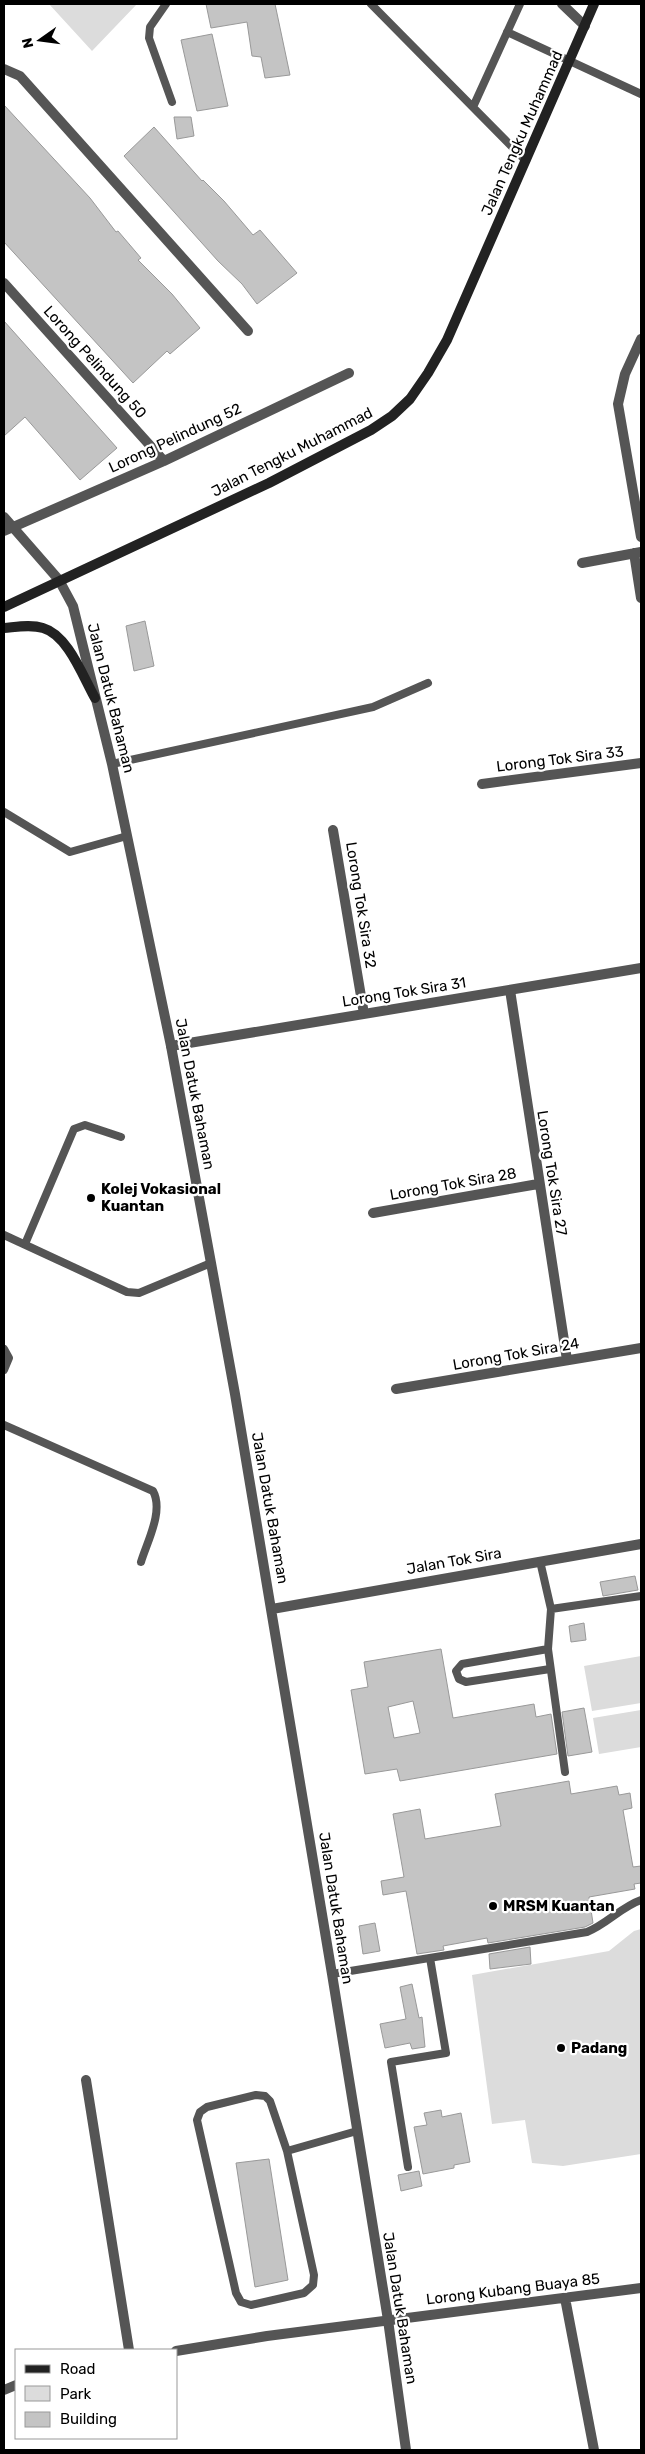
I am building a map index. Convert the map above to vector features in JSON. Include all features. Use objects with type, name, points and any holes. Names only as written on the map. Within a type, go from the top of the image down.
[{"type":"main road","name":"Jalan Tengku Muhammad","points":[[4,607],[269,483],[349,442],[392,416],[410,400],[447,340],[594,4]]},
{"type":"main road","points":[[4,628],[34,626],[54,633],[72,653],[95,698]]},
{"type":"street","points":[[562,4],[584,26]]},
{"type":"street","points":[[4,69],[20,76],[248,331]]},
{"type":"street","name":"Lorong Pelindung 50","points":[[4,283],[164,461]]},
{"type":"street","points":[[641,339],[625,374],[618,404],[641,537]]},
{"type":"street","name":"Lorong Pelindung 52","points":[[8,529],[164,461],[349,373]]},
{"type":"street","name":"Jalan Datuk Bahaman","points":[[4,517],[8,529],[60,580],[73,606],[112,764],[127,836],[170,1046],[211,1263],[272,1609],[388,2320],[406,2450]]},
{"type":"street","points":[[582,563],[638,553],[641,598]]},
{"type":"street","name":"Lorong Tok Sira 33","points":[[482,784],[641,763]]},
{"type":"street","name":"Lorong Tok Sira 32","points":[[333,830],[364,1014]]},
{"type":"street","name":"Lorong Tok Sira 31","points":[[170,1046],[641,968]]},
{"type":"street","name":"Lorong Tok Sira 27","points":[[510,990],[538,1184],[567,1360]]},
{"type":"street","name":"Lorong Tok Sira 28","points":[[373,1214],[538,1184]]},
{"type":"street","name":"Lorong Tok Sira 24","points":[[396,1389],[641,1348]]},
{"type":"street","name":"Jalan Tok Sira","points":[[272,1609],[641,1544]]},
{"type":"street","points":[[86,2080],[129,2349]]},
{"type":"street","name":"Lorong Kubang Buaya 85","points":[[178,2351],[267,2336],[641,2288]]},
{"type":"street","points":[[565,2298],[594,2450]]},
{"type":"lane","points":[[166,4],[150,27],[150,38],[172,102]]},
{"type":"lane","points":[[371,4],[526,161]]},
{"type":"lane","points":[[473,107],[520,4]]},
{"type":"lane","points":[[507,32],[641,94]]},
{"type":"lane","points":[[112,764],[373,707],[428,682]]},
{"type":"lane","points":[[4,812],[70,852],[127,836]]},
{"type":"lane","points":[[25,1244],[74,1129],[85,1124],[121,1137]]},
{"type":"lane","points":[[4,1235],[126,1292],[138,1293],[211,1263]]},
{"type":"lane","points":[[4,1349],[9,1358],[4,1370]]},
{"type":"lane","points":[[4,1425],[153,1492],[158,1499],[157,1511],[141,1562]]},
{"type":"lane","points":[[540,1561],[551,1609],[548,1649],[565,1772]]},
{"type":"lane","points":[[551,1609],[641,1596]]},
{"type":"lane","points":[[548,1649],[462,1664],[456,1671],[459,1679],[466,1682],[550,1669]]},
{"type":"lane","points":[[332,1974],[587,1932],[600,1927],[630,1904],[641,1900]]},
{"type":"lane","points":[[408,2167],[391,2062],[446,2053],[430,1958]]},
{"type":"lane","points":[[256,2095],[265,2096],[270,2101],[287,2151],[314,2275],[313,2285],[304,2293],[251,2305],[241,2302],[236,2292],[197,2120],[200,2112],[206,2107],[256,2095]]},
{"type":"lane","points":[[287,2151],[357,2132]]},
{"type":"green space","points":[[49,4],[137,4],[92,51]]},
{"type":"green space","points":[[641,1656],[641,1703],[592,1711],[584,1666]]},
{"type":"green space","points":[[641,1710],[641,1747],[599,1754],[593,1718]]},
{"type":"green space","name":"Padang","points":[[641,1929],[641,2154],[563,2166],[532,2163],[525,2120],[492,2124],[472,1975],[609,1951],[634,1931]]},
{"type":"building","points":[[206,4],[275,4],[290,75],[265,78],[261,57],[252,56],[247,22],[211,28]]},
{"type":"building","points":[[212,34],[228,106],[197,111],[181,40]]},
{"type":"building","points":[[4,105],[90,198],[116,232],[118,231],[141,258],[138,260],[172,294],[200,328],[170,354],[167,351],[133,383],[4,242]]},
{"type":"building","points":[[174,117],[191,117],[194,136],[177,139]]},
{"type":"building","points":[[154,127],[202,181],[224,201],[253,235],[260,230],[297,273],[257,304],[242,284],[218,261],[124,156]]},
{"type":"building","points":[[4,321],[117,448],[80,480],[25,417],[4,436]]},
{"type":"building","points":[[145,621],[154,666],[134,671],[126,626]]},
{"type":"building","points":[[635,1576],[638,1590],[603,1596],[600,1582]]},
{"type":"building","points":[[584,1623],[586,1640],[571,1642],[569,1626]]},
{"type":"building","points":[[441,1649],[453,1718],[534,1704],[536,1717],[551,1714],[557,1754],[400,1781],[397,1769],[365,1774],[351,1690],[368,1687],[364,1662]],"holes":[[[413,1701],[420,1733],[394,1738],[388,1707]]]},
{"type":"building","points":[[584,1708],[592,1752],[568,1756],[562,1712]]},
{"type":"building","points":[[569,1781],[571,1794],[617,1786],[619,1795],[630,1793],[632,1808],[623,1810],[633,1867],[641,1866],[641,1883],[634,1884],[635,1889],[589,1897],[593,1923],[585,1927],[488,1943],[487,1938],[443,1946],[444,1950],[417,1954],[406,1891],[383,1895],[381,1881],[404,1877],[393,1814],[420,1809],[425,1839],[501,1826],[495,1794]]},
{"type":"building","points":[[375,1923],[380,1951],[363,1954],[359,1926]]},
{"type":"building","points":[[530,1947],[531,1964],[490,1969],[489,1954]]},
{"type":"building","points":[[412,1984],[419,2018],[422,2017],[425,2047],[412,2049],[410,2043],[385,2048],[380,2024],[406,2019],[400,1987]]},
{"type":"building","points":[[441,2110],[442,2117],[461,2113],[470,2162],[454,2165],[454,2168],[423,2174],[414,2127],[427,2125],[424,2113]]},
{"type":"building","points":[[269,2159],[288,2280],[255,2287],[236,2163]]},
{"type":"building","points":[[419,2171],[422,2186],[401,2191],[398,2175]]},
{"type":"place","name":"Kolej Vokasional Kuantan","points":[[91,1198]]},
{"type":"place","name":"MRSM Kuantan","points":[[493,1906]]},
{"type":"place","name":"Padang","points":[[561,2048]]}]
